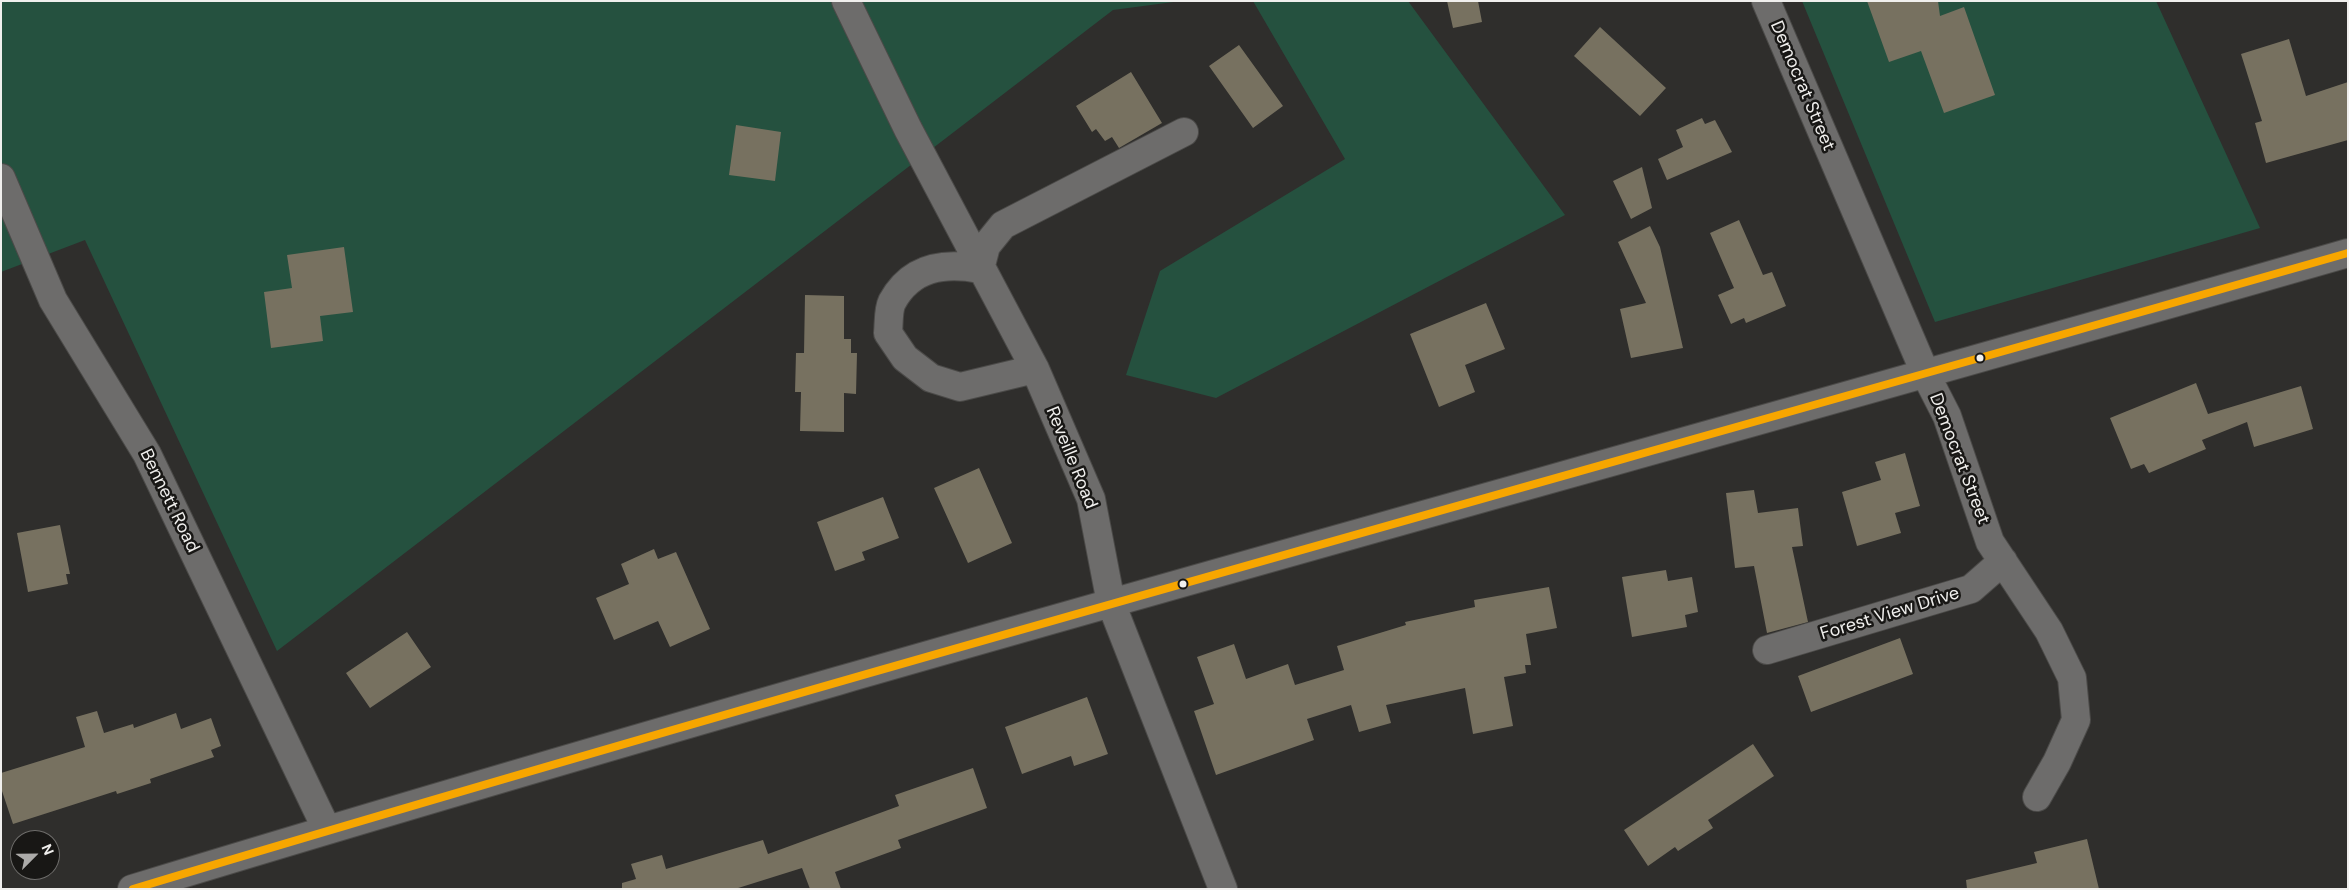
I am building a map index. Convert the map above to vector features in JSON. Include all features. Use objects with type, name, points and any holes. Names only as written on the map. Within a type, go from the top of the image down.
[{"type":"street","name":"Reveille Road","points":[[846,1],[908,129],[980,269],[1035,369],[1091,499],[1111,603],[1222,889]]},
{"type":"street","name":"Democrat Street","points":[[1766,1],[1926,375],[1947,416],[1990,542],[2049,631],[2072,678],[2076,720],[2057,762],[2037,797]]},
{"type":"street","points":[[1035,369],[960,388],[931,378],[905,358],[888,333],[891,303],[911,279],[930,268],[960,265],[980,269],[986,246],[1003,225],[1184,132]]},
{"type":"street","name":"Bennett Road","points":[[1,178],[53,300],[147,454],[327,830]]},
{"type":"street","points":[[132,889],[327,830],[1111,603],[1926,375],[2348,253]]},
{"type":"street","name":"Forest View Drive","points":[[1767,650],[1971,589],[2003,561]]},
{"type":"green space","points":[[1,1],[1181,1],[1113,10],[277,651],[85,240],[1,272]]},
{"type":"green space","points":[[1253,1],[1408,1],[1565,215],[1216,398],[1126,375],[1160,271],[1345,159]]},
{"type":"green space","points":[[1802,1],[2156,1],[2260,228],[1935,322]]},
{"type":"building","points":[[1447,1],[1478,1],[1482,22],[1453,28]]},
{"type":"building","points":[[1867,1],[1938,1],[1940,16],[1964,7],[1995,95],[1944,113],[1921,51],[1889,62]]},
{"type":"building","points":[[1600,27],[1666,88],[1640,116],[1574,56]]},
{"type":"building","points":[[2289,39],[2306,96],[2348,82],[2348,140],[2266,163],[2255,123],[2262,121],[2241,54]]},
{"type":"building","points":[[1239,45],[1283,106],[1253,128],[1209,66]]},
{"type":"building","points":[[1131,72],[1162,123],[1119,148],[1112,137],[1105,141],[1096,129],[1092,132],[1076,106]]},
{"type":"building","points":[[1702,118],[1705,124],[1715,120],[1732,152],[1667,180],[1658,159],[1683,147],[1676,130]]},
{"type":"building","points":[[736,125],[781,132],[775,181],[729,175]]},
{"type":"building","points":[[1642,167],[1652,208],[1631,219],[1613,181]]},
{"type":"building","points":[[1739,220],[1763,275],[1772,272],[1786,306],[1746,323],[1744,318],[1731,324],[1718,295],[1734,288],[1710,233]]},
{"type":"building","points":[[1650,226],[1660,247],[1683,348],[1631,358],[1620,309],[1646,303],[1618,242]]},
{"type":"building","points":[[344,247],[353,312],[320,316],[323,341],[271,348],[264,292],[292,288],[287,255]]},
{"type":"building","points":[[805,295],[844,296],[844,339],[851,339],[851,353],[857,353],[856,394],[844,393],[844,432],[800,431],[801,392],[795,392],[796,353],[804,353]]},
{"type":"building","points":[[1486,303],[1505,349],[1465,365],[1475,392],[1439,407],[1410,334]]},
{"type":"building","points":[[2196,383],[2208,414],[2301,386],[2313,429],[2254,447],[2247,422],[2202,440],[2206,449],[2149,473],[2144,464],[2131,469],[2110,418]]},
{"type":"building","points":[[1905,453],[1920,506],[1895,513],[1901,533],[1857,546],[1842,492],[1881,480],[1875,462]]},
{"type":"building","points":[[979,468],[1012,543],[968,563],[934,488]]},
{"type":"building","points":[[1754,490],[1758,513],[1798,508],[1803,546],[1792,547],[1808,622],[1767,633],[1754,566],[1735,568],[1726,493]]},
{"type":"building","points":[[883,497],[899,538],[862,552],[865,560],[835,571],[817,522]]},
{"type":"building","points":[[60,525],[70,574],[66,574],[68,584],[28,592],[17,533]]},
{"type":"building","points":[[654,549],[658,559],[676,552],[710,629],[670,647],[658,621],[614,640],[596,598],[629,584],[621,564]]},
{"type":"building","points":[[1666,570],[1668,581],[1692,577],[1698,612],[1685,615],[1687,627],[1632,637],[1622,577]]},
{"type":"building","points":[[1549,587],[1557,628],[1526,634],[1531,665],[1525,665],[1526,673],[1504,677],[1513,726],[1473,734],[1465,688],[1386,705],[1391,723],[1359,732],[1351,705],[1307,719],[1314,740],[1216,775],[1194,711],[1214,704],[1197,657],[1234,644],[1246,679],[1288,664],[1295,685],[1344,670],[1337,646],[1406,625],[1405,622],[1475,607],[1474,600]]},
{"type":"building","points":[[407,632],[431,667],[370,708],[346,673]]},
{"type":"building","points":[[1900,638],[1913,674],[1811,712],[1798,676]]},
{"type":"building","points":[[1087,697],[1108,754],[1074,766],[1071,756],[1022,774],[1005,727]]},
{"type":"building","points":[[97,711],[104,733],[133,724],[134,728],[176,713],[181,729],[211,718],[221,746],[211,750],[214,757],[150,779],[151,783],[117,794],[116,791],[13,824],[1,788],[1,773],[85,747],[76,717]]},
{"type":"building","points":[[1753,744],[1774,776],[1708,820],[1713,828],[1678,851],[1675,847],[1648,866],[1624,830]]},
{"type":"building","points":[[973,768],[987,808],[898,840],[901,848],[835,872],[841,889],[810,889],[802,868],[735,889],[622,889],[622,883],[636,879],[631,864],[662,855],[666,869],[763,840],[768,854],[899,806],[895,795]]},
{"type":"building","points":[[2087,839],[2099,889],[1967,889],[1966,880],[2037,863],[2034,852]]},
{"type":"transit line","points":[[133,889],[686,726],[2348,253]]}]
